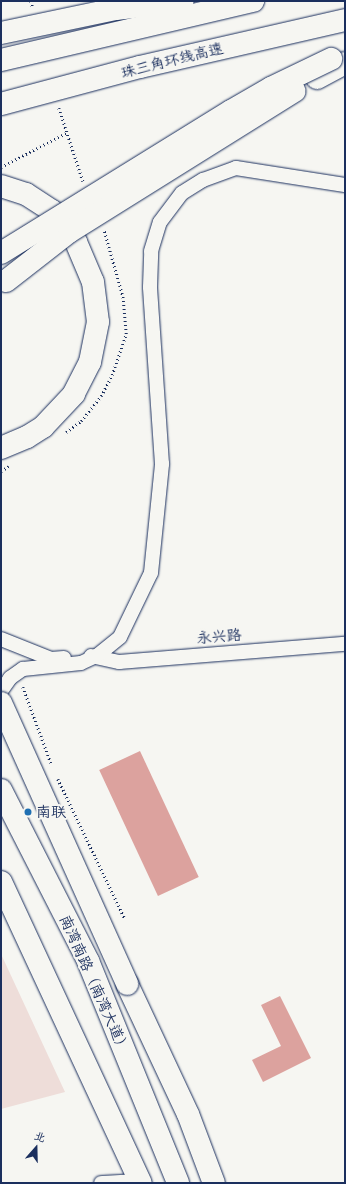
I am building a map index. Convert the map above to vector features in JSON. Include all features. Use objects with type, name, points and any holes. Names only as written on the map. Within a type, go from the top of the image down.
[{"type":"highway","points":[[1,33],[116,10],[182,1]]},
{"type":"highway","points":[[1,60],[253,1]]},
{"type":"highway","name":"珠三角环线高速","points":[[1,104],[140,67],[345,20]]},
{"type":"highway","points":[[1,253],[264,92],[345,53]]},
{"type":"highway","points":[[1,287],[26,264],[69,232],[316,78],[345,63]]},
{"type":"highway","points":[[1,186],[26,194],[47,207],[72,236],[85,259],[93,282],[98,322],[90,362],[74,394],[43,427],[26,437],[1,448]]},
{"type":"highway","points":[[1,703],[127,984],[188,1114],[214,1183]]},
{"type":"highway","name":"南湾南路（南湾大道）","points":[[1,790],[88,961],[178,1183]]},
{"type":"highway","points":[[1,882],[140,1182]]},
{"type":"street","points":[[1,691],[10,678],[23,669],[81,663],[98,655],[120,637],[151,573],[162,464],[150,287],[151,251],[160,222],[182,193],[203,180],[236,168],[345,185]]},
{"type":"street","points":[[1,639],[51,659],[98,655]]},
{"type":"street","name":"永兴路","points":[[98,655],[119,662],[345,644]]},
{"type":"street","points":[[101,1183],[140,1182]]},
{"type":"path","points":[[1,167],[68,132]]},
{"type":"path","points":[[22,684],[52,767]]},
{"type":"path","points":[[56,774],[125,919]]},
{"type":"shaded area","points":[[1,954],[65,1092],[1,1109]]},
{"type":"building","points":[[140,751],[199,877],[158,896],[99,770]]},
{"type":"building","points":[[280,996],[311,1058],[263,1082],[252,1060],[281,1046],[261,1005]]},
{"type":"place","name":"南联","points":[[28,812]]}]
